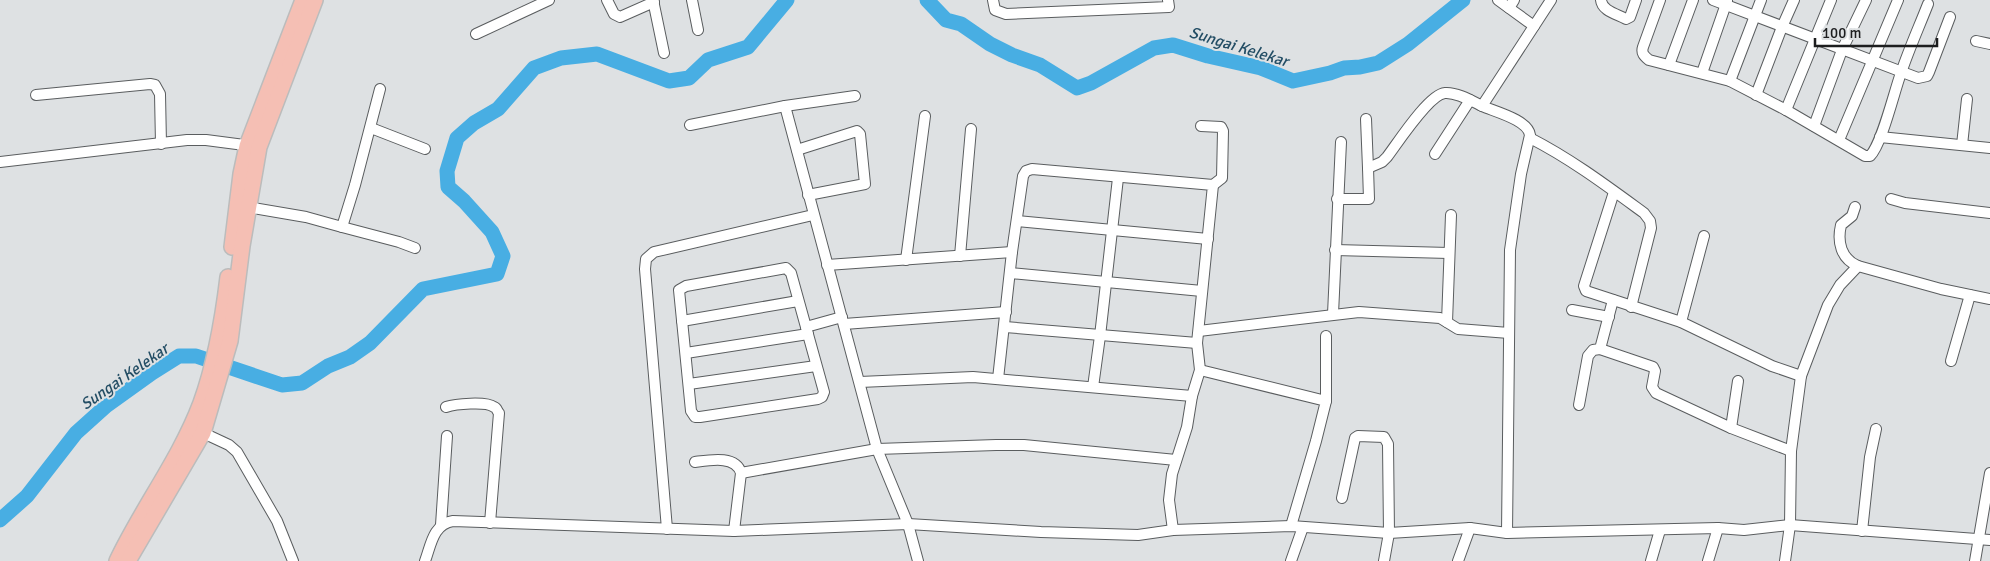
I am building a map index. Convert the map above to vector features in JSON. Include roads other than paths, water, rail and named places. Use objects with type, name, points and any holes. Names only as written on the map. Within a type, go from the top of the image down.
[{"type":"highway","points":[[128,561],[197,431],[212,387],[224,340],[242,246],[244,206],[253,174],[253,146],[303,0]]},
{"type":"highway","points":[[253,146],[315,0]]},
{"type":"highway","points":[[117,561],[197,431]]},
{"type":"street","points":[[476,34],[548,0]]},
{"type":"street","points":[[607,0],[612,12],[620,17],[654,1],[664,53]]},
{"type":"street","points":[[692,0],[698,30]]},
{"type":"street","points":[[993,0],[995,10],[1006,14],[1168,7],[1168,0]]},
{"type":"street","points":[[1498,0],[1512,4],[1534,26]]},
{"type":"street","points":[[1482,106],[1551,0]]},
{"type":"street","points":[[1601,0],[1605,9],[1626,19],[1630,17],[1636,0]]},
{"type":"street","points":[[1660,0],[1642,52],[1649,60],[1730,81],[1786,110],[1865,156],[1870,156],[1873,153],[1880,137],[1901,71],[1928,4]]},
{"type":"street","points":[[1669,65],[1693,0]]},
{"type":"street","points":[[1713,0],[1727,2],[1754,16],[1918,78],[1927,76],[1950,17]]},
{"type":"street","points":[[1730,81],[1761,0]]},
{"type":"street","points":[[1756,95],[1794,0]]},
{"type":"street","points":[[1786,110],[1831,0]]},
{"type":"street","points":[[1814,126],[1842,50],[1866,0]]},
{"type":"street","points":[[1839,140],[1898,0]]},
{"type":"street","points":[[1702,73],[1727,2]]},
{"type":"street","points":[[1976,41],[1990,44]]},
{"type":"street","points":[[36,95],[155,85],[160,94],[161,144]]},
{"type":"street","points":[[342,227],[371,128],[380,89]]},
{"type":"street","points":[[1368,168],[1382,162],[1387,157],[1421,112],[1440,94],[1448,93],[1470,100],[1523,124],[1529,129],[1530,138],[1521,174],[1510,250],[1507,533]]},
{"type":"street","points":[[690,126],[785,106],[855,96]]},
{"type":"street","points":[[1962,145],[1967,99]]},
{"type":"street","points":[[1434,154],[1470,100]]},
{"type":"street","points":[[785,106],[860,382],[876,450],[908,524],[918,561]]},
{"type":"street","points":[[906,260],[925,116]]},
{"type":"street","points":[[1337,199],[1369,199],[1366,119]]},
{"type":"street","points":[[998,379],[1012,252],[1023,176],[1028,170],[1213,185],[1222,178],[1223,131],[1218,126],[1201,126]]},
{"type":"street","points":[[371,128],[426,149]]},
{"type":"street","points":[[960,256],[971,129]]},
{"type":"street","points":[[796,150],[857,131],[860,134],[865,184],[808,195]]},
{"type":"street","points":[[1880,137],[1990,148]]},
{"type":"street","points":[[1530,138],[1554,151],[1646,215],[1651,224],[1631,307]]},
{"type":"street","points":[[0,162],[206,140],[253,146]]},
{"type":"street","points":[[1333,314],[1341,142]]},
{"type":"street","points":[[1092,387],[1100,336],[1118,178]]},
{"type":"street","points":[[1173,530],[1169,494],[1172,474],[1187,427],[1192,396],[1200,370],[1197,343],[1213,185]]},
{"type":"street","points":[[1614,192],[1584,286],[1589,293],[1682,322],[1772,366],[1801,376]]},
{"type":"street","points":[[1891,200],[1990,213]]},
{"type":"street","points":[[244,206],[342,227],[400,242],[414,248]]},
{"type":"street","points":[[1854,207],[1852,216],[1841,226],[1840,235],[1843,253],[1851,263],[1941,289],[1990,299]]},
{"type":"street","points":[[667,529],[644,269],[646,259],[654,252],[813,214]]},
{"type":"street","points":[[1447,322],[1451,215]]},
{"type":"street","points":[[1017,221],[1208,239]]},
{"type":"street","points":[[1682,322],[1704,236]]},
{"type":"street","points":[[1335,250],[1450,253]]},
{"type":"street","points":[[827,265],[1012,252]]},
{"type":"street","points":[[1785,561],[1790,524],[1791,451],[1801,376],[1828,305],[1840,285],[1858,266]]},
{"type":"street","points":[[787,268],[791,273],[798,301],[824,392],[821,398],[700,417],[695,416],[691,411],[679,292],[683,287],[787,268]]},
{"type":"street","points":[[1010,273],[1202,291]]},
{"type":"street","points":[[1951,361],[1970,295]]},
{"type":"street","points":[[1600,349],[1613,300]]},
{"type":"street","points":[[682,320],[798,301]]},
{"type":"street","points":[[1572,310],[1609,317]]},
{"type":"street","points":[[686,353],[807,330],[843,321],[1006,312]]},
{"type":"street","points":[[1199,331],[1358,312],[1440,318],[1458,329],[1509,333]]},
{"type":"street","points":[[1005,327],[1197,343]]},
{"type":"street","points":[[1292,526],[1326,401],[1326,336]]},
{"type":"street","points":[[1579,405],[1588,356],[1593,350],[1600,349],[1651,366],[1655,371],[1652,385],[1654,391],[1696,413],[1791,451]]},
{"type":"street","points":[[689,384],[816,366]]},
{"type":"street","points":[[1200,370],[1326,401]]},
{"type":"street","points":[[860,382],[958,377],[1192,396]]},
{"type":"street","points":[[1731,428],[1738,382]]},
{"type":"street","points":[[446,407],[459,404],[491,405],[499,413],[490,523]]},
{"type":"street","points":[[1862,531],[1870,457],[1876,429]]},
{"type":"street","points":[[197,431],[230,445],[237,452],[277,522],[293,561]]},
{"type":"street","points":[[425,561],[437,530],[441,525],[447,436]]},
{"type":"street","points":[[1342,498],[1355,438],[1384,437],[1388,444],[1389,532],[1384,561]]},
{"type":"street","points":[[741,473],[876,450],[1010,444],[1176,460]]},
{"type":"street","points":[[695,462],[718,460],[739,466],[741,473],[734,531]]},
{"type":"street","points":[[1975,561],[1990,473]]},
{"type":"street","points":[[441,525],[452,522],[734,531],[908,524],[1041,532],[1138,535],[1173,530],[1292,526],[1389,532],[1470,528],[1507,533],[1718,528],[1744,530],[1790,524],[1990,540]]},
{"type":"street","points":[[1290,561],[1304,527]]},
{"type":"street","points":[[1458,561],[1470,528]]},
{"type":"street","points":[[1708,561],[1718,528]]},
{"type":"street","points":[[1651,561],[1660,530]]},
{"type":"waterway","name":"Sungai Kelekar","points":[[0,520],[27,496],[76,433],[106,406],[179,356],[196,356],[282,385],[302,383],[328,366],[350,357],[370,343],[423,289],[497,274],[503,256],[492,232],[464,201],[448,187],[447,171],[457,138],[474,123],[498,109],[534,68],[561,58],[597,54],[669,81],[689,78],[708,60],[748,47],[787,0]]},
{"type":"waterway","name":"Sungai Kelekar","points":[[927,0],[946,20],[961,24],[990,44],[1012,55],[1040,65],[1077,88],[1091,83],[1154,48],[1173,45],[1208,56],[1261,68],[1293,81],[1344,68],[1378,63],[1408,44],[1463,0]]}]
